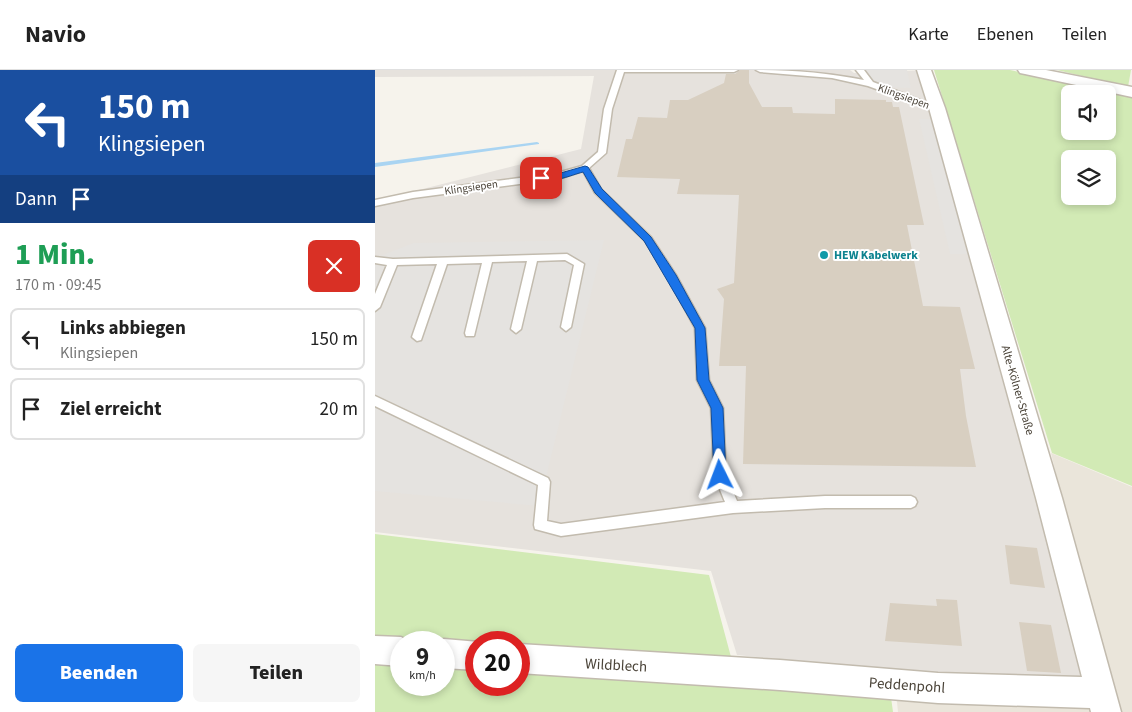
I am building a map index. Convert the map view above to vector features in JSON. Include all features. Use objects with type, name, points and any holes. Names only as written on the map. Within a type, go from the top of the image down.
[{"type":"street","name":"Alte-Kölner-Straße","points":[[923,70],[937,108],[1049,498],[1104,703]]},
{"type":"street","points":[[1025,70],[1132,92]]},
{"type":"street","points":[[375,650],[390,651]]},
{"type":"street","name":"Wildblech","points":[[530,660],[713,670]]},
{"type":"street","name":"Peddenpohl","points":[[713,670],[1104,703]]},
{"type":"lane","name":"Klingsiepen","points":[[375,205],[413,195],[557,176],[585,168],[602,153],[608,110],[621,70],[734,70]]},
{"type":"lane","name":"Klingsiepen","points":[[760,70],[832,76],[871,84],[937,108]]},
{"type":"lane","name":"Klingsiepen","points":[[860,70],[871,84]]},
{"type":"lane","points":[[585,168],[598,191],[648,239],[671,275],[700,328],[703,380],[717,408],[720,475],[733,507]]},
{"type":"lane","points":[[375,260],[393,262],[567,257],[579,264],[566,327]]},
{"type":"lane","points":[[517,330],[533,258]]},
{"type":"lane","points":[[470,333],[488,259]]},
{"type":"lane","points":[[417,338],[443,260]]},
{"type":"lane","points":[[375,307],[393,262]]},
{"type":"lane","points":[[375,401],[543,482],[540,525],[561,530],[733,507],[825,502],[911,502]]},
{"type":"shaded area","points":[[375,70],[850,70],[854,73],[928,70],[1102,693],[737,655],[711,571],[375,532],[375,201],[581,149],[594,76],[375,77]]},
{"type":"shaded area","points":[[865,70],[907,70],[911,88],[882,87],[866,74]]},
{"type":"shaded area","points":[[919,119],[933,119],[967,254],[950,254]]},
{"type":"shaded area","points":[[604,240],[539,506],[375,491],[375,258],[414,243]]},
{"type":"shaded area","points":[[1051,453],[1132,487],[1132,712],[898,712],[896,692],[1093,627]]},
{"type":"green space","points":[[934,70],[1010,70],[1083,85],[1061,85],[1061,140],[1116,140],[1116,92],[1132,95],[1132,486],[1052,453]]},
{"type":"green space","points":[[1057,70],[1131,70],[1128,87]]},
{"type":"green space","points":[[375,534],[709,575],[731,657],[530,645],[530,631],[465,631],[465,641],[455,640],[455,631],[390,631],[390,637],[375,636]]},
{"type":"green space","points":[[375,661],[390,662],[390,696],[455,696],[455,666],[465,666],[465,696],[530,696],[530,670],[890,690],[893,712],[375,712]]},
{"type":"building","name":"HEW Kabelwerk","points":[[740,70],[749,70],[749,83],[762,107],[792,107],[793,113],[835,114],[835,99],[886,100],[886,102],[892,102],[893,107],[899,107],[924,225],[907,225],[923,306],[960,307],[975,369],[960,369],[966,416],[976,467],[743,464],[746,366],[719,366],[724,299],[717,289],[734,283],[739,195],[677,194],[680,179],[617,177],[626,139],[632,139],[638,117],[667,118],[670,100],[688,100],[724,83],[726,74],[735,74]]},
{"type":"building","points":[[1005,545],[1037,548],[1045,588],[1010,584]]},
{"type":"building","points":[[936,599],[957,600],[962,646],[885,641],[890,603],[937,606]]},
{"type":"building","points":[[1019,622],[1051,625],[1061,673],[1027,671]]},
{"type":"waterway","points":[[375,165],[537,143]]},
{"type":"place","name":"HEW Kabelwerk","points":[[824,255]]},
{"type":"route","points":[[541,178],[557,176],[585,168],[598,191],[648,239],[671,275],[700,328],[703,380],[717,408],[720,475]]}]
